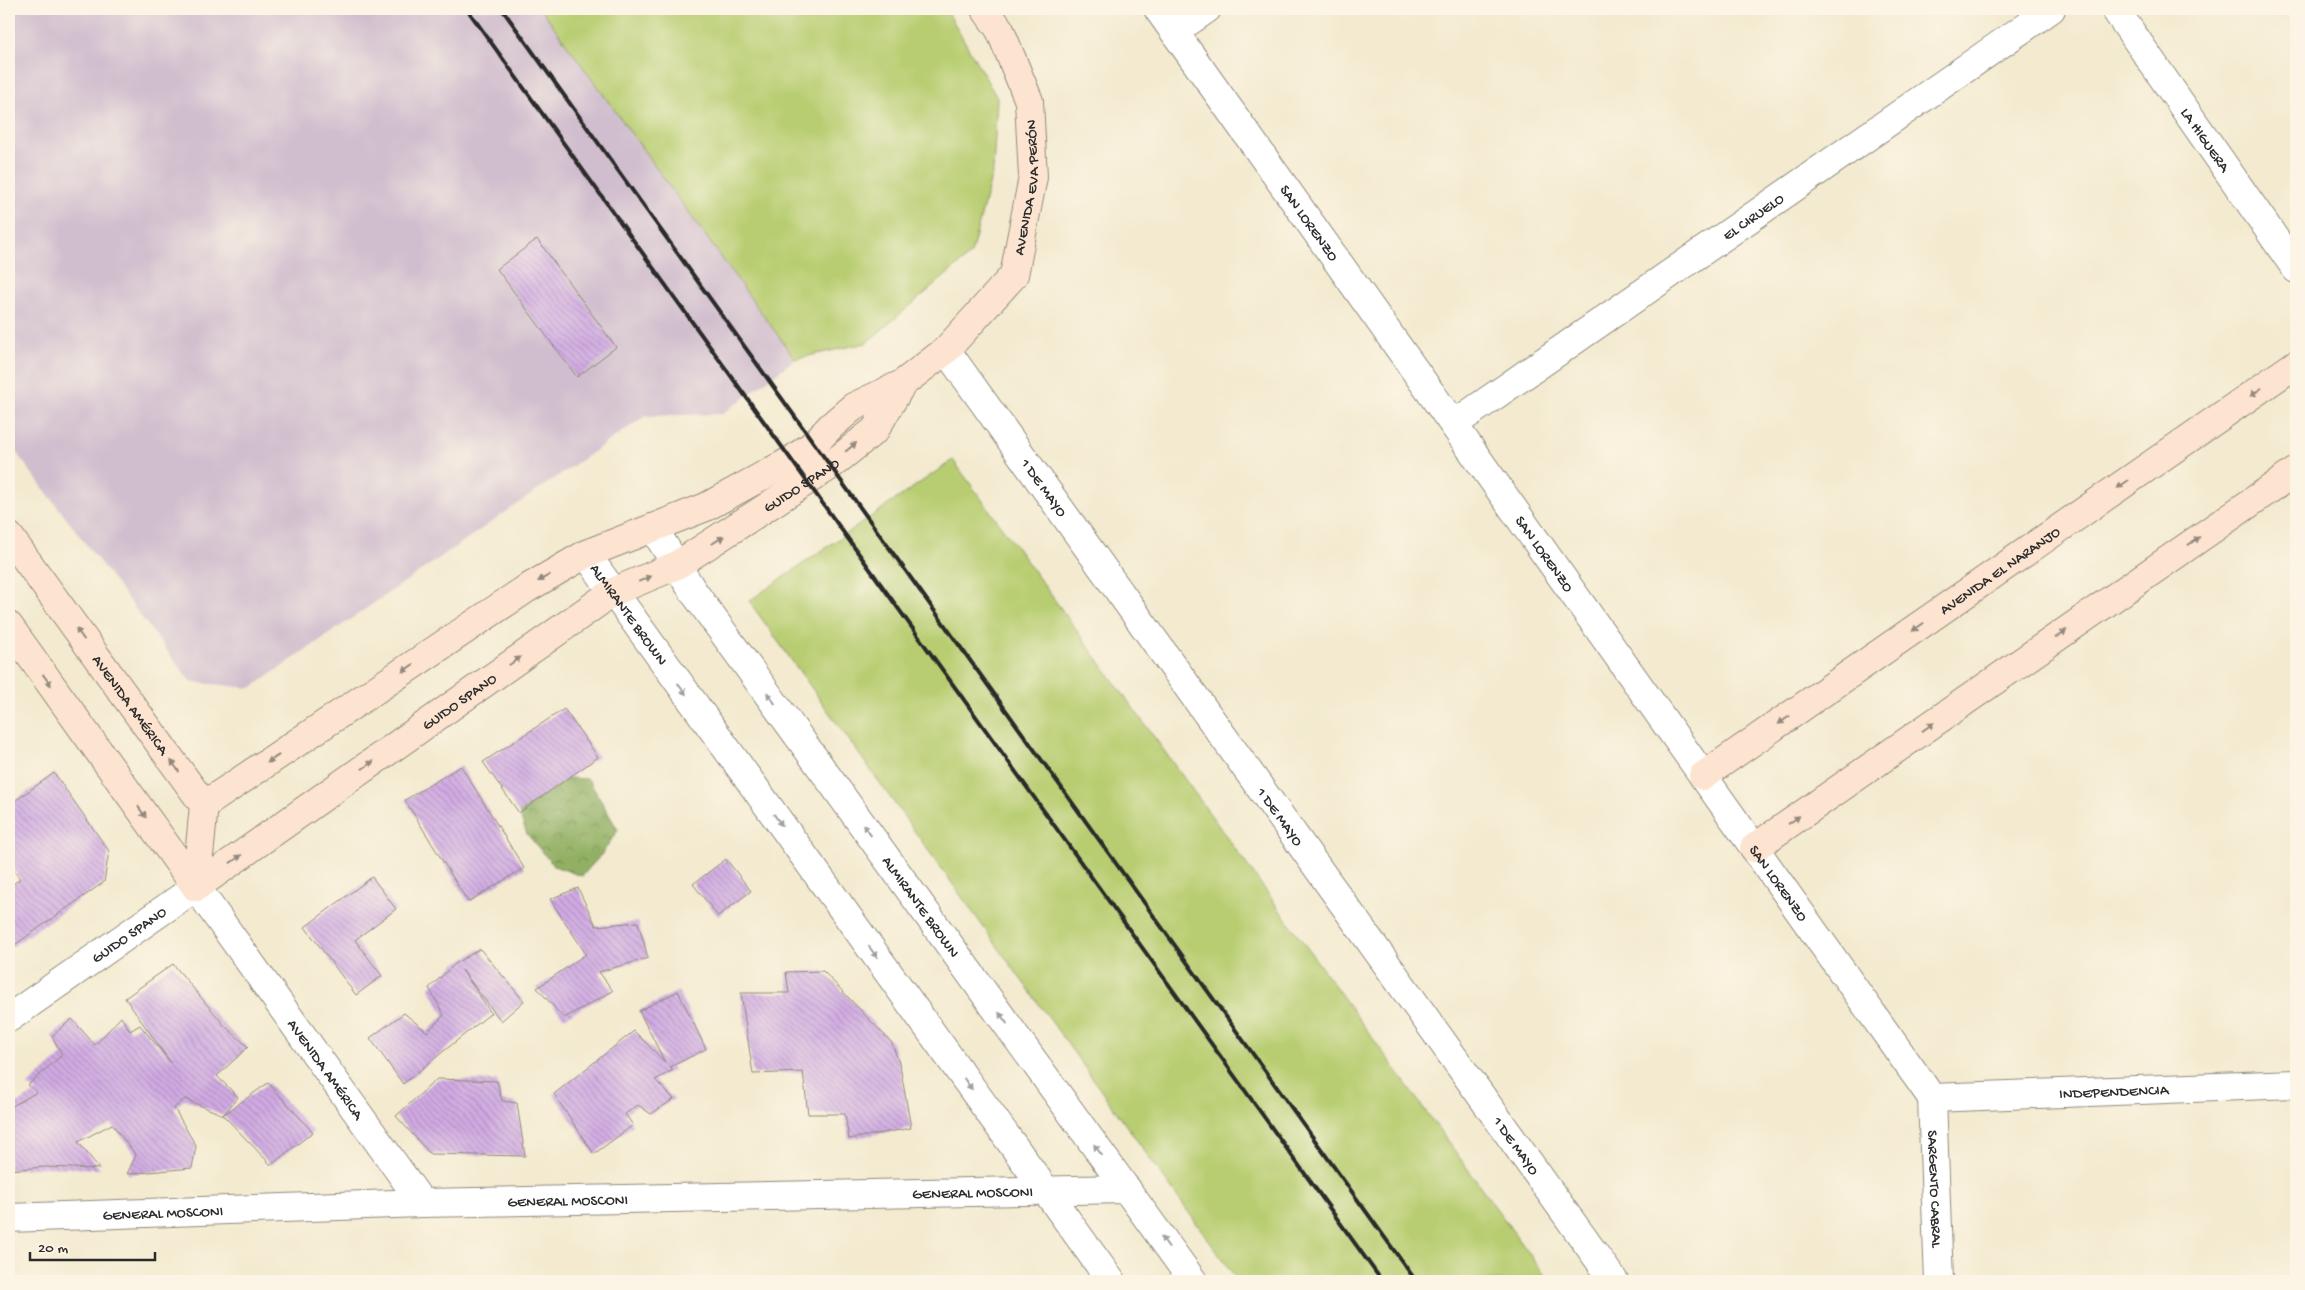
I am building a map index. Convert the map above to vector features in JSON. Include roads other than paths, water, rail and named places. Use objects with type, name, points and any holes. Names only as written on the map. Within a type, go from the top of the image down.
[{"type":"main road","name":"AVENIDA EVA PERÓN","points":[[946,350],[1014,275],[1033,178],[1029,101],[1000,30],[985,9]]},
{"type":"main road","name":"GUIDO SPANO","points":[[204,805],[526,589],[586,554],[706,507],[792,460],[814,444],[853,407],[902,384],[946,350]]},
{"type":"main road","name":"AVENIDA EL NARANJO","points":[[1703,776],[2296,364]]},
{"type":"main road","name":"GUIDO SPANO","points":[[196,887],[613,592],[676,565],[830,466],[874,430],[902,384]]},
{"type":"main road","points":[[1754,848],[2296,471]]},
{"type":"main road","name":"AVENIDA AMÉRICA","points":[[9,536],[204,805]]},
{"type":"main road","name":"AVENIDA AMÉRICA","points":[[9,626],[196,887]]},
{"type":"main road","points":[[196,887],[204,805]]},
{"type":"street","name":"SAN LORENZO","points":[[1158,9],[1932,1098]]},
{"type":"street","points":[[1175,31],[1207,9]]},
{"type":"street","name":"EL CIRUELO","points":[[1454,424],[2050,9]]},
{"type":"street","name":"LA HIGUERA","points":[[2115,9],[2296,269]]},
{"type":"street","name":"1 DE MAYO","points":[[946,350],[1614,1281]]},
{"type":"street","name":"ALMIRANTE BROWN","points":[[653,528],[676,565],[1193,1281]]},
{"type":"street","name":"ALMIRANTE BROWN","points":[[586,554],[1111,1281]]},
{"type":"street","name":"GUIDO SPANO","points":[[9,1018],[196,887]]},
{"type":"street","name":"AVENIDA AMÉRICA","points":[[196,887],[422,1203]]},
{"type":"street","name":"INDEPENDENCIA","points":[[1932,1098],[2296,1084]]},
{"type":"street","name":"SARGENTO CABRAL","points":[[1932,1098],[1939,1281]]},
{"type":"street","name":"GENERAL MOSCONI","points":[[9,1218],[422,1203],[1127,1190]]},
{"type":"railway","points":[[467,9],[1382,1281]]},
{"type":"railway","points":[[502,9],[1416,1281]]}]
